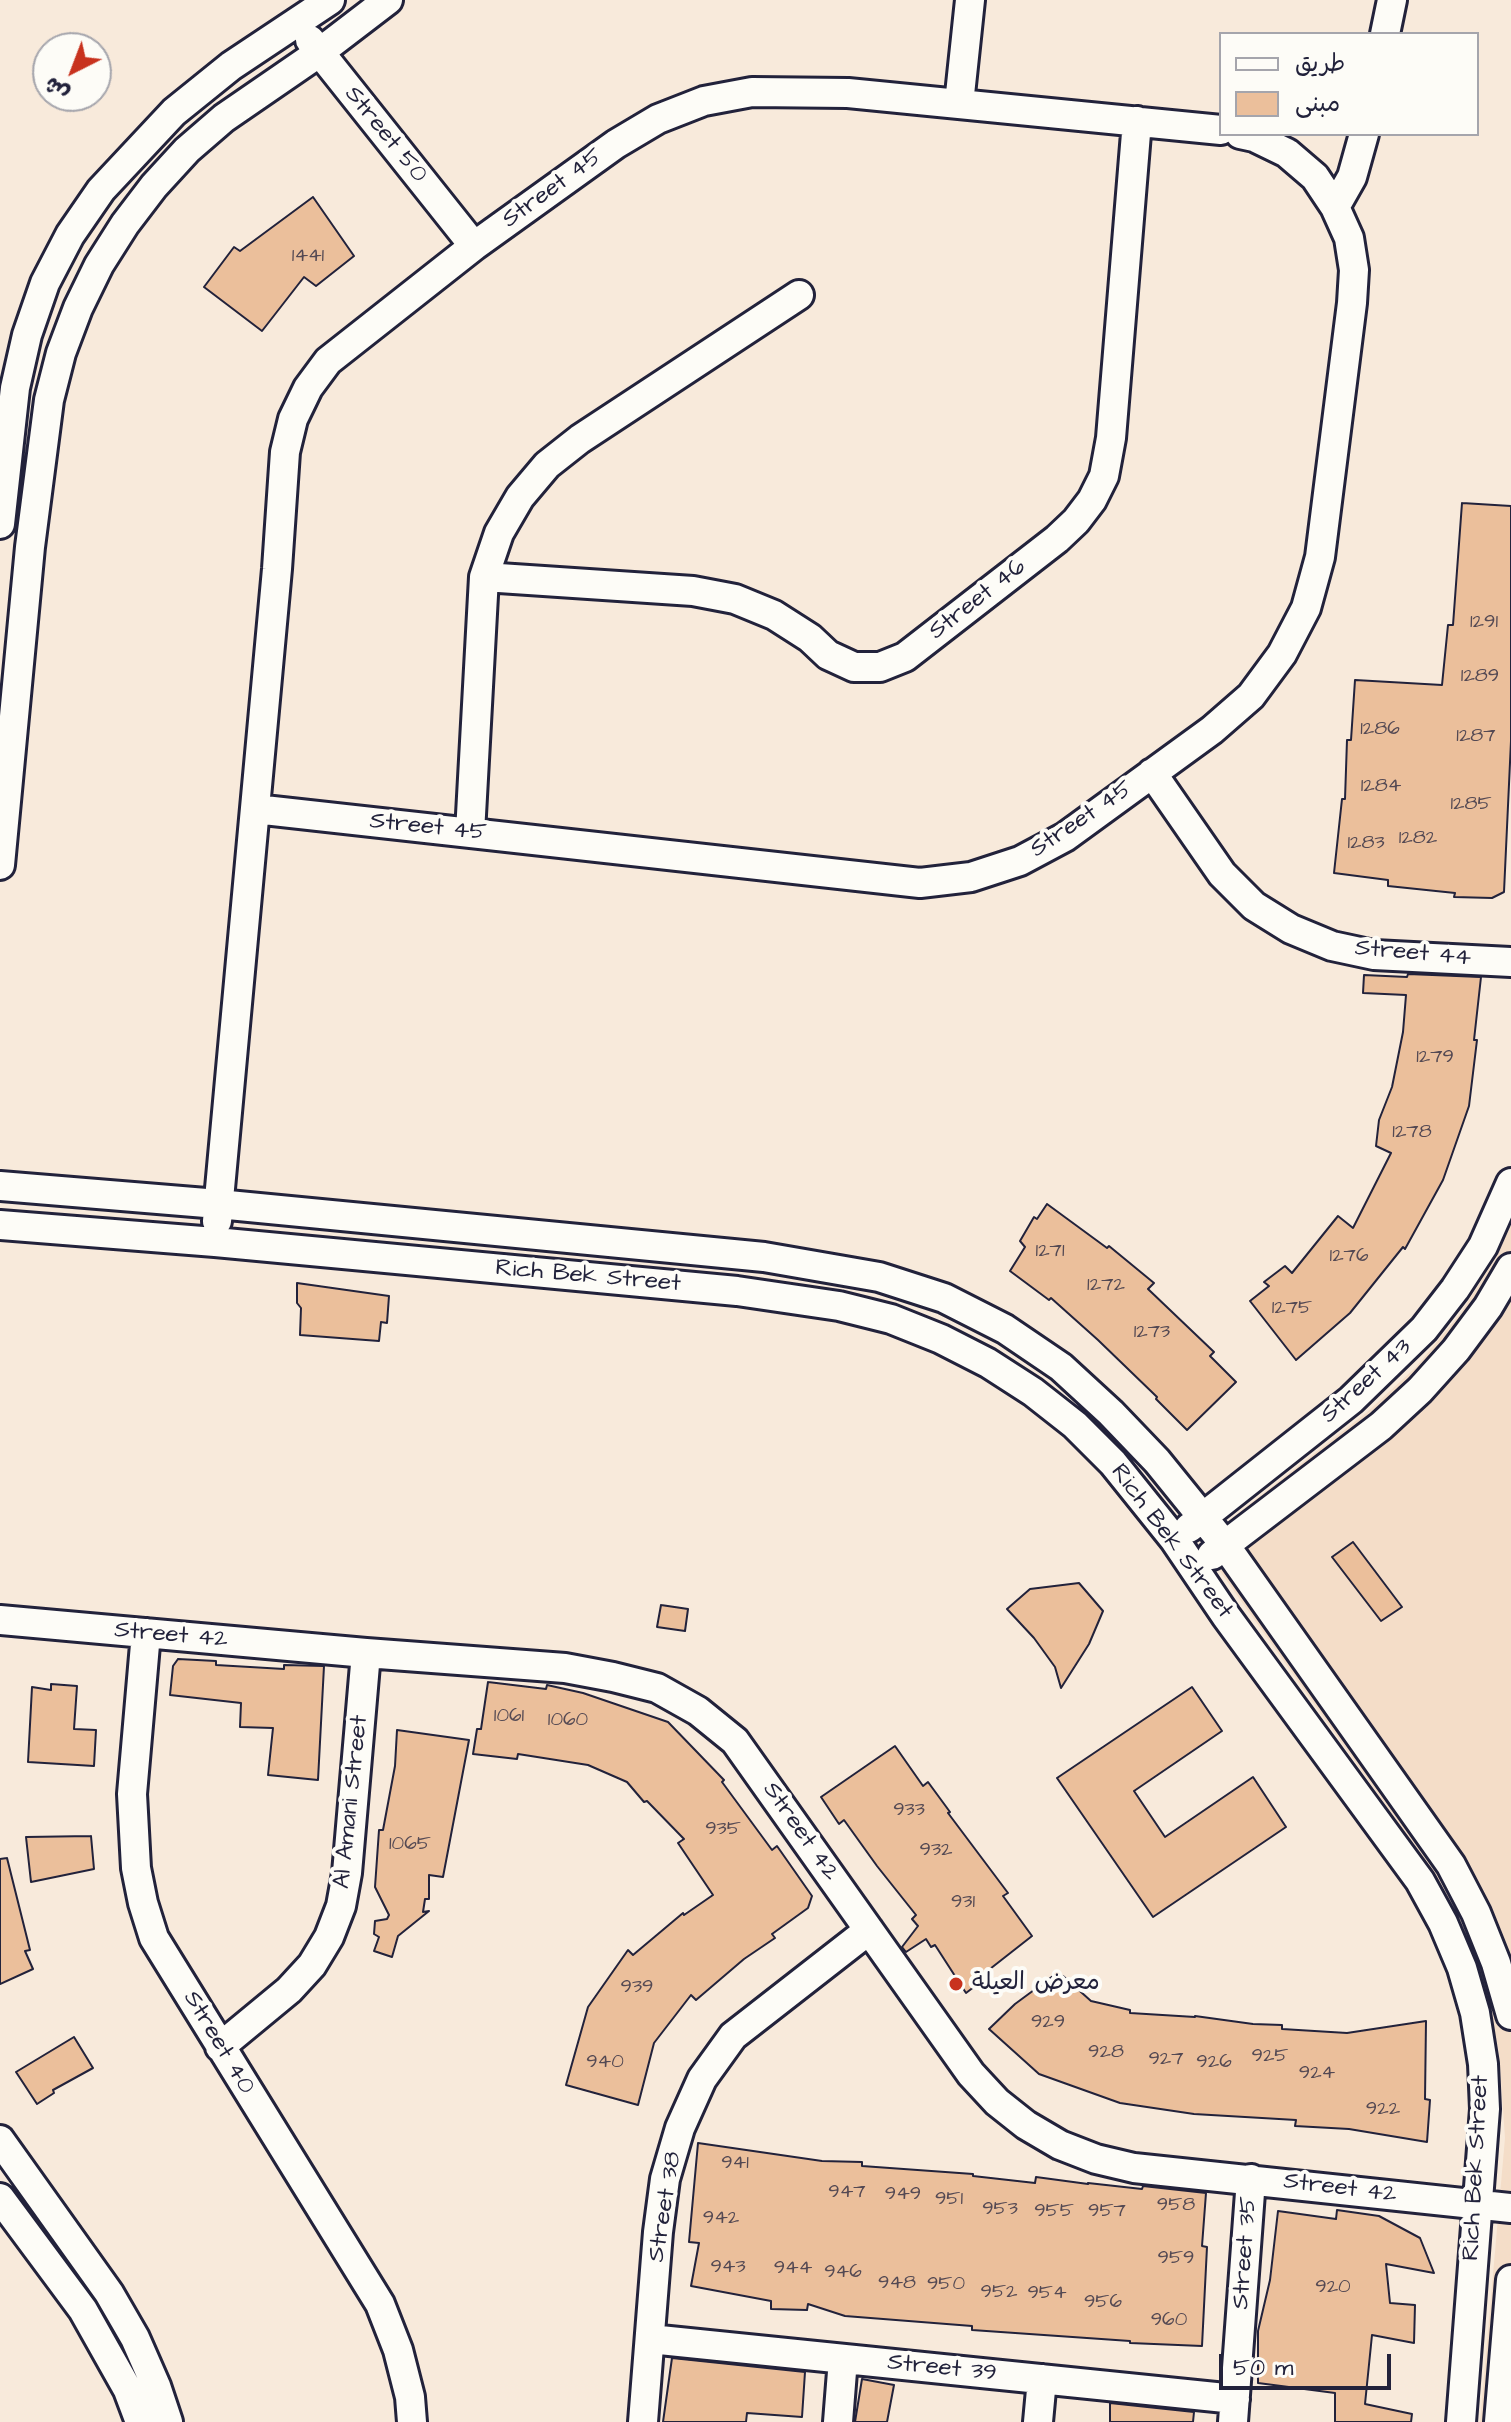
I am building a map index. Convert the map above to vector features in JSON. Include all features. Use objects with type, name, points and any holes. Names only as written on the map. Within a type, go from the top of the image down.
[{"type":"street","points":[[0,524],[15,388],[27,335],[45,283],[70,235],[101,190],[174,112],[231,66],[330,0]]},
{"type":"street","points":[[0,865],[3,790],[49,400],[61,353],[78,308],[99,265],[125,224],[187,150],[224,118],[320,52],[388,0]]},
{"type":"street","points":[[959,104],[970,0]]},
{"type":"street","points":[[1385,32],[1392,0]]},
{"type":"street","name":"Street 50","points":[[297,23],[474,246]]},
{"type":"street","name":"Street 45","points":[[215,1242],[279,551],[285,452],[293,419],[308,388],[328,361],[474,246],[616,144],[658,119],[704,101],[752,92],[848,93],[1219,130]]},
{"type":"street","name":"Street 46","points":[[484,577],[693,591],[735,599],[774,615],[810,638],[828,655],[854,667],[880,667],[905,657],[1057,539],[1092,500],[1104,476],[1111,438],[1137,121]]},
{"type":"street","name":"Street 45","points":[[255,809],[920,883],[971,877],[1020,861],[1065,837],[1212,730],[1251,696],[1282,654],[1306,608],[1320,557],[1354,270],[1349,238],[1335,207],[1315,177],[1287,153],[1249,136]]},
{"type":"street","points":[[1335,207],[1352,177],[1363,136]]},
{"type":"street","points":[[470,833],[484,577],[499,533],[520,497],[547,465],[580,439],[799,295]]},
{"type":"street","name":"Street 44","points":[[1152,773],[1222,874],[1254,906],[1291,929],[1332,946],[1374,955],[1511,962]]},
{"type":"street","name":"Street 43","points":[[1174,1539],[1351,1400],[1424,1329],[1483,1246],[1511,1183]]},
{"type":"street","name":"Rich Bek Street","points":[[0,1186],[764,1257],[879,1277],[944,1298],[1005,1329],[1061,1367],[1130,1432],[1225,1545],[1451,1865],[1491,1950],[1511,2015]]},
{"type":"street","name":"Rich Bek Street","points":[[0,1225],[737,1291],[839,1306],[891,1319],[941,1339],[1033,1392],[1075,1425],[1113,1463],[1174,1539],[1226,1616],[1420,1881],[1443,1923],[1462,1968],[1475,2013],[1483,2064],[1485,2109],[1461,2422]]},
{"type":"street","name":"Street 43","points":[[1195,1568],[1381,1426],[1420,1390],[1456,1350],[1488,1307],[1511,1268]]},
{"type":"street","name":"Street 42","points":[[0,1620],[565,1668],[657,1688],[698,1711],[735,1741],[971,2074],[997,2102],[1026,2125],[1060,2145],[1096,2159],[1134,2168],[1511,2208]]},
{"type":"street","name":"Street 40","points":[[146,1633],[132,1794],[136,1868],[154,1938],[380,2304],[398,2350],[410,2397],[412,2422]]},
{"type":"street","name":"Al Amani Street","points":[[220,2047],[289,1990],[312,1965],[329,1937],[341,1906],[347,1873],[366,1653]]},
{"type":"street","name":"Street 38","points":[[643,2422],[665,2179],[680,2128],[702,2079],[733,2036],[869,1930]]},
{"type":"street","points":[[0,2140],[109,2293],[135,2338],[168,2422]]},
{"type":"street","name":"Street 35","points":[[1234,2411],[1251,2179]]},
{"type":"street","points":[[0,2198],[83,2310],[128,2390],[140,2422]]},
{"type":"street","name":"Rich Bek Street","points":[[1499,2422],[1511,2280]]},
{"type":"street","name":"Street 39","points":[[650,2339],[1042,2379],[1234,2411]]},
{"type":"street","points":[[838,2422],[843,2359]]},
{"type":"street","points":[[1038,2422],[1042,2379]]},
{"type":"shaded area","points":[[1511,1225],[1511,2422],[1480,2422],[1505,2138],[1499,2052],[1485,1982],[1458,1916],[1429,1866],[1200,1543],[1366,1413],[1416,1367],[1460,1314],[1497,1256]]},
{"type":"building","points":[[313,197],[354,256],[316,286],[304,277],[262,331],[204,287],[234,247],[240,251]]},
{"type":"building","points":[[1462,503],[1511,506],[1511,741],[1504,892],[1492,898],[1454,897],[1455,893],[1388,886],[1388,880],[1334,873],[1342,799],[1345,799],[1347,740],[1351,740],[1355,680],[1442,685],[1448,625],[1453,625]]},
{"type":"building","points":[[1408,974],[1481,977],[1469,1106],[1443,1180],[1405,1249],[1403,1247],[1350,1313],[1296,1360],[1250,1301],[1269,1286],[1264,1282],[1285,1266],[1292,1273],[1338,1216],[1353,1228],[1391,1153],[1376,1146],[1379,1120],[1392,1087],[1403,1032],[1406,995],[1363,993],[1364,975],[1407,977]]},
{"type":"building","points":[[1047,1204],[1107,1248],[1109,1246],[1154,1283],[1148,1289],[1214,1352],[1210,1356],[1236,1382],[1187,1430],[1098,1340],[1051,1298],[1049,1300],[1010,1271],[1025,1247],[1020,1241],[1034,1217],[1037,1219]]},
{"type":"building","points":[[297,1283],[389,1296],[387,1323],[381,1322],[379,1341],[300,1335],[301,1308],[297,1303]]},
{"type":"building","points":[[1353,1542],[1402,1607],[1381,1621],[1332,1557]]},
{"type":"building","points":[[1079,1583],[1103,1611],[1089,1644],[1061,1688],[1055,1667],[1007,1609],[1030,1589]]},
{"type":"building","points":[[661,1605],[688,1609],[685,1631],[657,1627]]},
{"type":"building","points":[[178,1659],[216,1661],[216,1665],[284,1669],[284,1665],[324,1666],[318,1780],[268,1775],[273,1728],[240,1727],[241,1703],[170,1695],[173,1666]]},
{"type":"building","points":[[488,1682],[546,1689],[547,1685],[583,1693],[668,1722],[724,1780],[722,1782],[772,1850],[777,1846],[812,1896],[808,1908],[772,1934],[775,1938],[744,1959],[696,2000],[691,1995],[654,2043],[638,2105],[566,2085],[588,2007],[628,1950],[633,1955],[683,1913],[713,1895],[678,1843],[684,1839],[627,1782],[588,1765],[518,1754],[517,1759],[473,1754],[477,1729],[481,1729]]},
{"type":"building","points":[[51,1684],[77,1686],[74,1729],[96,1730],[94,1766],[28,1762],[32,1687],[51,1690]]},
{"type":"building","points":[[1192,1687],[1222,1731],[1134,1791],[1165,1837],[1253,1777],[1286,1827],[1153,1917],[1057,1778]]},
{"type":"building","points":[[397,1730],[469,1740],[443,1877],[429,1875],[429,1899],[425,1899],[423,1912],[429,1911],[398,1936],[392,1957],[374,1951],[379,1937],[374,1934],[375,1921],[387,1919],[389,1915],[375,1887],[379,1830],[383,1830],[395,1766]]},
{"type":"building","points":[[895,1746],[923,1786],[928,1782],[950,1812],[1008,1893],[1003,1896],[1032,1936],[981,1976],[983,1980],[966,1993],[935,1945],[931,1947],[926,1939],[906,1952],[902,1947],[918,1926],[912,1919],[916,1915],[844,1820],[839,1824],[821,1797]]},
{"type":"building","points":[[91,1836],[94,1869],[31,1882],[26,1837]]},
{"type":"building","points":[[7,1858],[30,1950],[25,1951],[33,1969],[0,1984],[0,1859]]},
{"type":"building","points":[[1053,1976],[1059,1980],[1063,1976],[1091,2001],[1130,2010],[1130,2013],[1195,2016],[1282,2025],[1282,2029],[1347,2033],[1426,2021],[1425,2099],[1430,2100],[1427,2142],[1349,2129],[1295,2126],[1296,2120],[1194,2114],[1120,2103],[1039,2074],[989,2029],[1015,2004]]},
{"type":"building","points":[[74,2037],[93,2068],[53,2090],[54,2093],[37,2104],[16,2072]]},
{"type":"building","points":[[698,2143],[822,2161],[862,2162],[862,2166],[973,2174],[1035,2183],[1036,2177],[1206,2193],[1202,2246],[1207,2247],[1202,2346],[972,2330],[972,2326],[845,2316],[808,2304],[807,2310],[771,2309],[771,2301],[691,2286],[699,2243],[689,2242]]},
{"type":"building","points":[[1337,2210],[1379,2216],[1420,2238],[1434,2273],[1386,2264],[1390,2303],[1415,2305],[1414,2343],[1372,2335],[1365,2404],[1412,2414],[1411,2422],[1335,2422],[1335,2393],[1258,2383],[1258,2331],[1270,2280],[1278,2211],[1336,2219]]},
{"type":"building","points":[[672,2358],[805,2372],[802,2417],[747,2413],[746,2422],[663,2422]]},
{"type":"building","points":[[862,2379],[894,2385],[887,2422],[855,2422]]},
{"type":"building","points":[[1110,2403],[1194,2412],[1193,2422],[1110,2422]]},
{"type":"place","name":"معرض العيلة","points":[[956,1984]]}]
